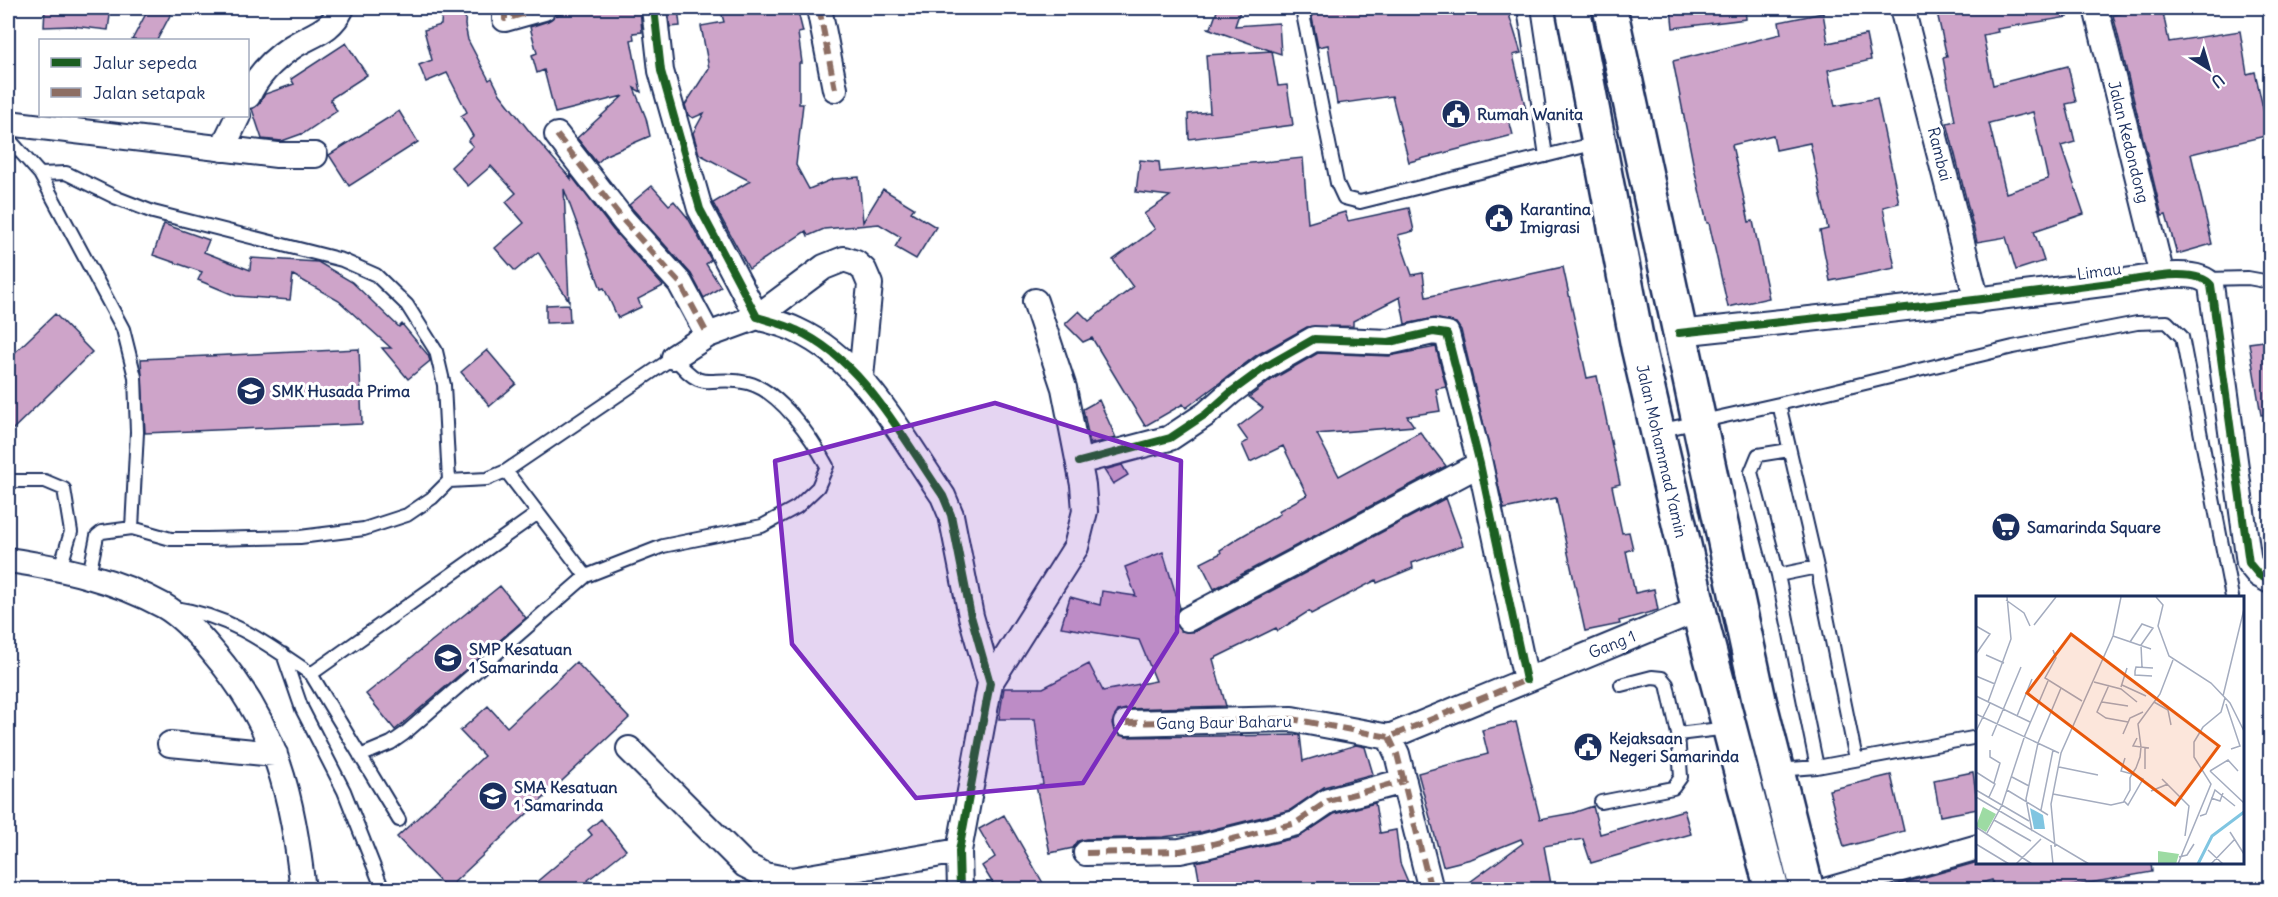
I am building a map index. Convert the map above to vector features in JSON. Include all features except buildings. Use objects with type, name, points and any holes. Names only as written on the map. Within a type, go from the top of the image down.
[{"type":"main road","name":"Jalan Mohammad Yamin","points":[[1573,8],[1598,143],[1658,430],[1729,728],[1772,890]]},
{"type":"main road","points":[[1610,8],[1776,770],[1807,890]]},
{"type":"street","points":[[249,94],[264,71],[290,48],[334,23],[342,8]]},
{"type":"street","points":[[505,8],[505,19],[544,8]]},
{"type":"street","points":[[654,8],[661,71],[700,209],[757,317],[796,330],[820,344],[861,377],[943,496],[951,515],[971,616],[990,683]]},
{"type":"street","points":[[819,8],[835,89]]},
{"type":"street","name":"Rambai","points":[[1902,8],[1977,301]]},
{"type":"street","name":"Jalan Kedondong","points":[[2096,8],[2162,276]]},
{"type":"street","points":[[222,149],[238,117]]},
{"type":"street","points":[[8,123],[277,155],[315,155]]},
{"type":"street","points":[[557,135],[631,229],[680,283],[708,335]]},
{"type":"street","points":[[674,357],[708,335],[757,317],[824,267],[844,259],[856,263],[864,270],[870,284],[861,377]]},
{"type":"street","name":"Limau","points":[[1679,333],[1977,301],[2162,276],[2197,276],[2207,279]]},
{"type":"street","points":[[2207,279],[2211,285],[2248,563],[2259,575],[2271,581]]},
{"type":"street","points":[[960,890],[959,851],[990,683],[1076,547],[1085,511],[1079,462],[1064,388],[1035,301]]},
{"type":"street","points":[[1079,462],[1170,438],[1206,414],[1265,367],[1314,339],[1389,342],[1433,332],[1447,334],[1480,464],[1526,680],[1389,737],[1404,781],[1431,890]]},
{"type":"street","points":[[1188,619],[1480,464]]},
{"type":"street","points":[[8,560],[89,575],[166,607],[193,629],[231,673],[265,727],[288,792],[303,890]]},
{"type":"street","name":"Gang 1","points":[[1526,680],[1700,609]]},
{"type":"street","name":"Gang Baur Baharu","points":[[1126,723],[1292,719],[1389,737]]},
{"type":"street","points":[[170,744],[275,754]]},
{"type":"street","points":[[629,749],[724,847],[745,865],[765,875],[791,880],[959,851]]},
{"type":"street","points":[[1086,853],[1180,851],[1205,846],[1296,823],[1328,801],[1404,781]]},
{"type":"street","points":[[1828,890],[1976,848]]},
{"type":"lane","points":[[1524,8],[1546,156]]},
{"type":"lane","points":[[1303,14],[1337,183],[1344,198],[1360,202],[1598,143]]},
{"type":"lane","points":[[8,138],[40,174],[123,329],[135,377],[137,432],[132,528]]},
{"type":"lane","points":[[40,174],[66,173],[117,198],[153,212],[342,260],[376,275],[407,305],[436,351],[444,384],[449,481]]},
{"type":"lane","points":[[2207,279],[2248,278],[2271,282]]},
{"type":"lane","points":[[1658,430],[1779,404],[2013,347],[2138,323],[2167,322],[2182,337],[2232,596]]},
{"type":"lane","points":[[89,575],[97,536],[102,532],[132,528],[171,539],[300,537],[364,529],[407,515],[432,498],[449,481],[487,479],[506,471],[674,357],[687,373],[703,383],[747,382],[765,390],[813,439],[826,466],[818,487],[797,507],[762,526],[663,546],[586,576],[404,734],[360,756]]},
{"type":"lane","points":[[1779,404],[1817,567],[1856,759]]},
{"type":"lane","points":[[1789,450],[1758,455],[1752,472],[1778,575],[1817,766]]},
{"type":"lane","points":[[506,471],[586,576]]},
{"type":"lane","points":[[8,481],[45,481],[64,489],[71,532],[60,568]]},
{"type":"lane","points":[[311,674],[538,513]]},
{"type":"lane","points":[[1778,575],[1817,567]]},
{"type":"lane","points":[[166,607],[203,612],[233,623],[311,674],[399,820]]},
{"type":"lane","points":[[283,654],[302,709],[344,791],[384,890]]},
{"type":"lane","points":[[1601,802],[1673,788],[1681,777],[1678,734],[1667,684],[1662,678],[1652,677],[1621,685]]},
{"type":"lane","points":[[1678,734],[1729,728]]},
{"type":"lane","points":[[1776,770],[1817,766],[1976,737]]},
{"type":"highlighted area","points":[[995,403],[1181,461],[1177,632],[1083,783],[916,798],[792,644],[775,461]]},
{"type":"marked path","points":[[505,8],[505,19],[544,8]]},
{"type":"marked path","points":[[819,8],[835,89]]},
{"type":"marked path","points":[[557,135],[624,221],[680,283],[708,335]]},
{"type":"marked path","points":[[1126,723],[1292,719],[1389,737],[1526,680]]},
{"type":"marked path","points":[[1389,737],[1397,754],[1431,890]]},
{"type":"marked path","points":[[1086,853],[1180,851],[1205,846],[1296,823],[1328,801],[1404,781]]},
{"type":"cycle path","points":[[654,8],[661,71],[700,209],[757,317],[782,324],[820,344],[862,381],[880,402],[943,496],[951,515],[971,616],[990,683],[959,851],[960,890]]},
{"type":"cycle path","points":[[1679,333],[2163,276],[2186,275],[2205,280],[2211,285],[2249,563],[2259,575],[2270,581]]},
{"type":"cycle path","points":[[1079,462],[1170,438],[1206,414],[1265,367],[1314,339],[1389,342],[1433,332],[1447,334],[1480,464],[1526,680]]},
{"type":"place","name":"Rumah Wanita","points":[[1456,114]]},
{"type":"place","name":"Karantina Imigrasi","points":[[1499,218]]},
{"type":"place","name":"SMK Husada Prima","points":[[251,391]]},
{"type":"place","name":"Samarinda Square","points":[[2006,527]]},
{"type":"place","name":"SMP Kesatuan 1 Samarinda","points":[[448,658]]},
{"type":"place","name":"Kejaksaan Negeri Samarinda","points":[[1588,747]]},
{"type":"place","name":"SMA Kesatuan 1 Samarinda","points":[[493,796]]}]
